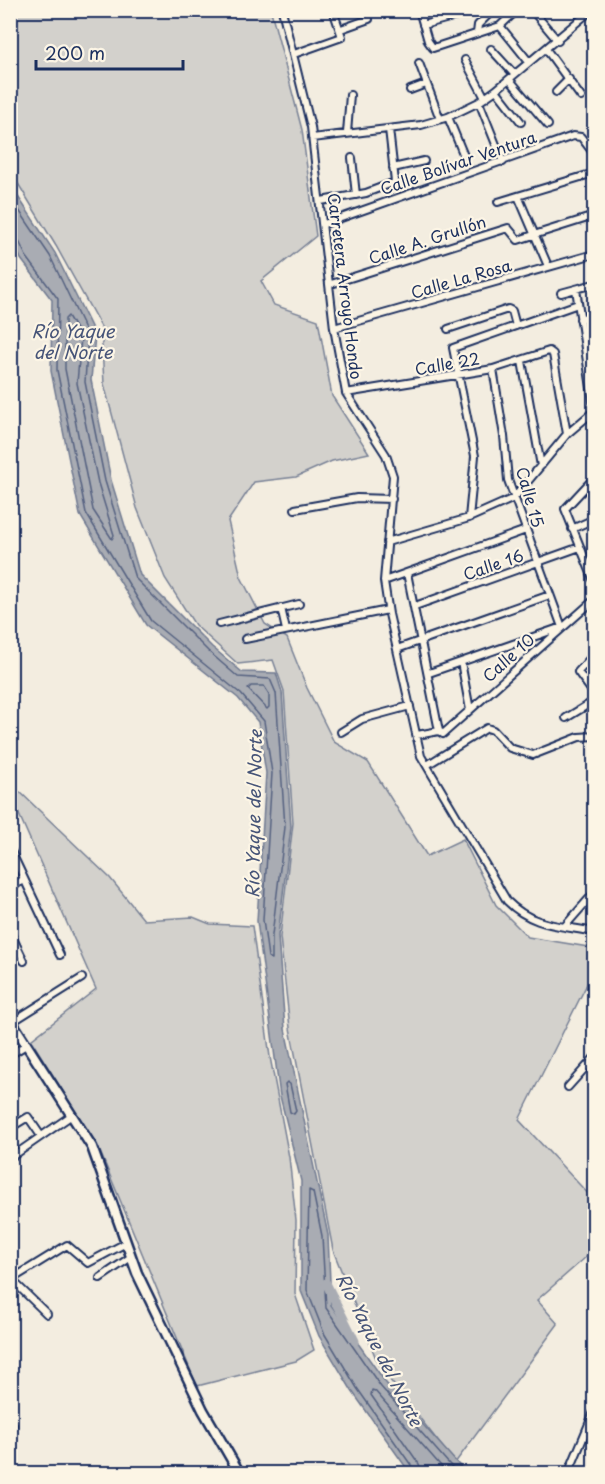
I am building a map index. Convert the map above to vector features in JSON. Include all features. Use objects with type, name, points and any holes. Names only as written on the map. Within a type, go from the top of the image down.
[{"type":"main road","points":[[11,1020],[72,1115],[100,1165],[131,1257],[203,1410],[240,1473]]},
{"type":"street","points":[[294,54],[341,38],[341,30],[333,10]]},
{"type":"street","points":[[341,30],[369,20],[367,10]]},
{"type":"street","points":[[419,10],[433,48],[500,26],[517,10]]},
{"type":"street","points":[[477,33],[478,25],[493,10]]},
{"type":"street","points":[[532,10],[558,41]]},
{"type":"street","name":"Carretera Arroyo Hondo","points":[[283,11],[312,138],[331,284],[334,328],[346,393],[390,462],[393,476],[384,580],[388,610],[421,756],[507,901],[521,915],[594,932]]},
{"type":"street","points":[[312,138],[389,129],[448,117],[482,100],[496,90],[558,41],[589,12]]},
{"type":"street","points":[[423,25],[460,15]]},
{"type":"street","points":[[500,26],[529,62]]},
{"type":"street","points":[[546,49],[581,97]]},
{"type":"street","points":[[491,50],[548,125]]},
{"type":"street","points":[[465,60],[482,100],[503,162]]},
{"type":"street","points":[[419,63],[440,119]]},
{"type":"street","points":[[556,92],[569,79]]},
{"type":"street","points":[[410,90],[426,84]]},
{"type":"street","points":[[496,90],[522,122]]},
{"type":"street","points":[[347,133],[350,95]]},
{"type":"street","points":[[448,117],[464,156]]},
{"type":"street","points":[[321,201],[356,195],[395,182],[389,129]]},
{"type":"street","name":"Calle Bolívar Ventura","points":[[324,224],[575,135],[581,137],[594,154]]},
{"type":"street","points":[[352,158],[356,195]]},
{"type":"street","points":[[393,168],[424,161]]},
{"type":"street","points":[[498,202],[594,173]]},
{"type":"street","points":[[518,196],[549,266]]},
{"type":"street","name":"Calle A. Grullón","points":[[331,284],[508,228],[518,240],[594,216]]},
{"type":"street","name":"Calle La Rosa","points":[[334,328],[594,254]]},
{"type":"street","points":[[561,293],[594,284]]},
{"type":"street","points":[[387,542],[469,518],[514,498],[567,434],[594,410],[576,289]]},
{"type":"street","points":[[469,518],[475,456],[453,348],[578,304]]},
{"type":"street","points":[[448,329],[508,309],[512,311],[516,326]]},
{"type":"street","points":[[580,319],[594,315]]},
{"type":"street","name":"Calle 22","points":[[346,393],[459,376],[493,369],[551,352],[567,434]]},
{"type":"street","points":[[522,361],[541,466]]},
{"type":"street","name":"Calle 15","points":[[493,369],[504,436],[508,480],[562,627]]},
{"type":"street","points":[[594,478],[565,509],[594,580]]},
{"type":"street","points":[[295,509],[357,498],[392,499]]},
{"type":"street","points":[[572,529],[594,519]]},
{"type":"street","points":[[384,580],[526,530]]},
{"type":"street","name":"Calle 16","points":[[415,606],[580,547]]},
{"type":"street","points":[[587,563],[594,560]]},
{"type":"street","points":[[407,573],[440,732],[417,735]]},
{"type":"street","points":[[397,649],[550,595]]},
{"type":"street","name":"Calle 10","points":[[440,732],[470,710],[594,600]]},
{"type":"street","points":[[219,624],[299,604]]},
{"type":"street","points":[[588,605],[594,613]]},
{"type":"street","points":[[281,608],[286,630]]},
{"type":"street","points":[[245,639],[388,610]]},
{"type":"street","points":[[429,674],[562,627]]},
{"type":"street","points":[[594,654],[578,672],[594,694]]},
{"type":"street","points":[[460,662],[470,710]]},
{"type":"street","points":[[566,718],[594,701]]},
{"type":"street","points":[[341,732],[362,719],[410,706]]},
{"type":"street","points":[[427,765],[487,728],[493,730],[510,748],[533,755],[571,740],[594,736]]},
{"type":"street","points":[[10,849],[60,955]]},
{"type":"street","points":[[10,889],[24,879]]},
{"type":"street","points":[[565,926],[594,894]]},
{"type":"street","points":[[10,932],[24,961]]},
{"type":"street","points":[[11,1020],[82,978]]},
{"type":"street","points":[[10,1055],[26,1045]]},
{"type":"street","points":[[568,1087],[594,1058]]},
{"type":"street","points":[[10,1158],[72,1115]]},
{"type":"street","points":[[10,1128],[28,1117],[42,1136]]},
{"type":"street","points":[[47,1314],[11,1279],[67,1245],[88,1263],[126,1243]]},
{"type":"street","points":[[100,1278],[131,1257]]},
{"type":"street","points":[[568,1473],[594,1412]]},
{"type":"shaded area","points":[[11,11],[271,11],[302,130],[316,236],[261,281],[274,305],[318,320],[332,396],[369,453],[332,461],[296,477],[254,482],[228,521],[241,577],[265,624],[287,638],[307,688],[334,742],[368,762],[427,856],[463,839],[496,905],[528,937],[594,948],[594,970],[519,1120],[594,1200],[594,1250],[537,1300],[558,1324],[455,1463],[379,1366],[333,1250],[290,1028],[280,937],[293,823],[284,691],[273,660],[238,664],[195,625],[165,578],[137,508],[104,384],[101,327],[11,172]]},
{"type":"shaded area","points":[[20,792],[110,878],[144,920],[193,917],[210,924],[252,926],[270,1057],[289,1157],[296,1220],[295,1294],[314,1350],[296,1361],[197,1386],[99,1149],[31,1040],[96,989],[14,803]]},
{"type":"water","name":"Río Yaque del Norte","points":[[11,186],[55,253],[95,335],[91,380],[111,480],[140,575],[212,647],[242,672],[276,673],[282,692],[291,827],[278,936],[285,1029],[328,1235],[331,1305],[386,1383],[466,1473],[410,1473],[352,1391],[319,1336],[301,1291],[301,1181],[280,1096],[257,921],[266,773],[258,722],[238,698],[146,625],[80,515],[51,371],[52,300],[21,259],[11,237]]},
{"type":"waterway","name":"Río Yaque del Norte","points":[[326,1283],[355,1341]]}]
